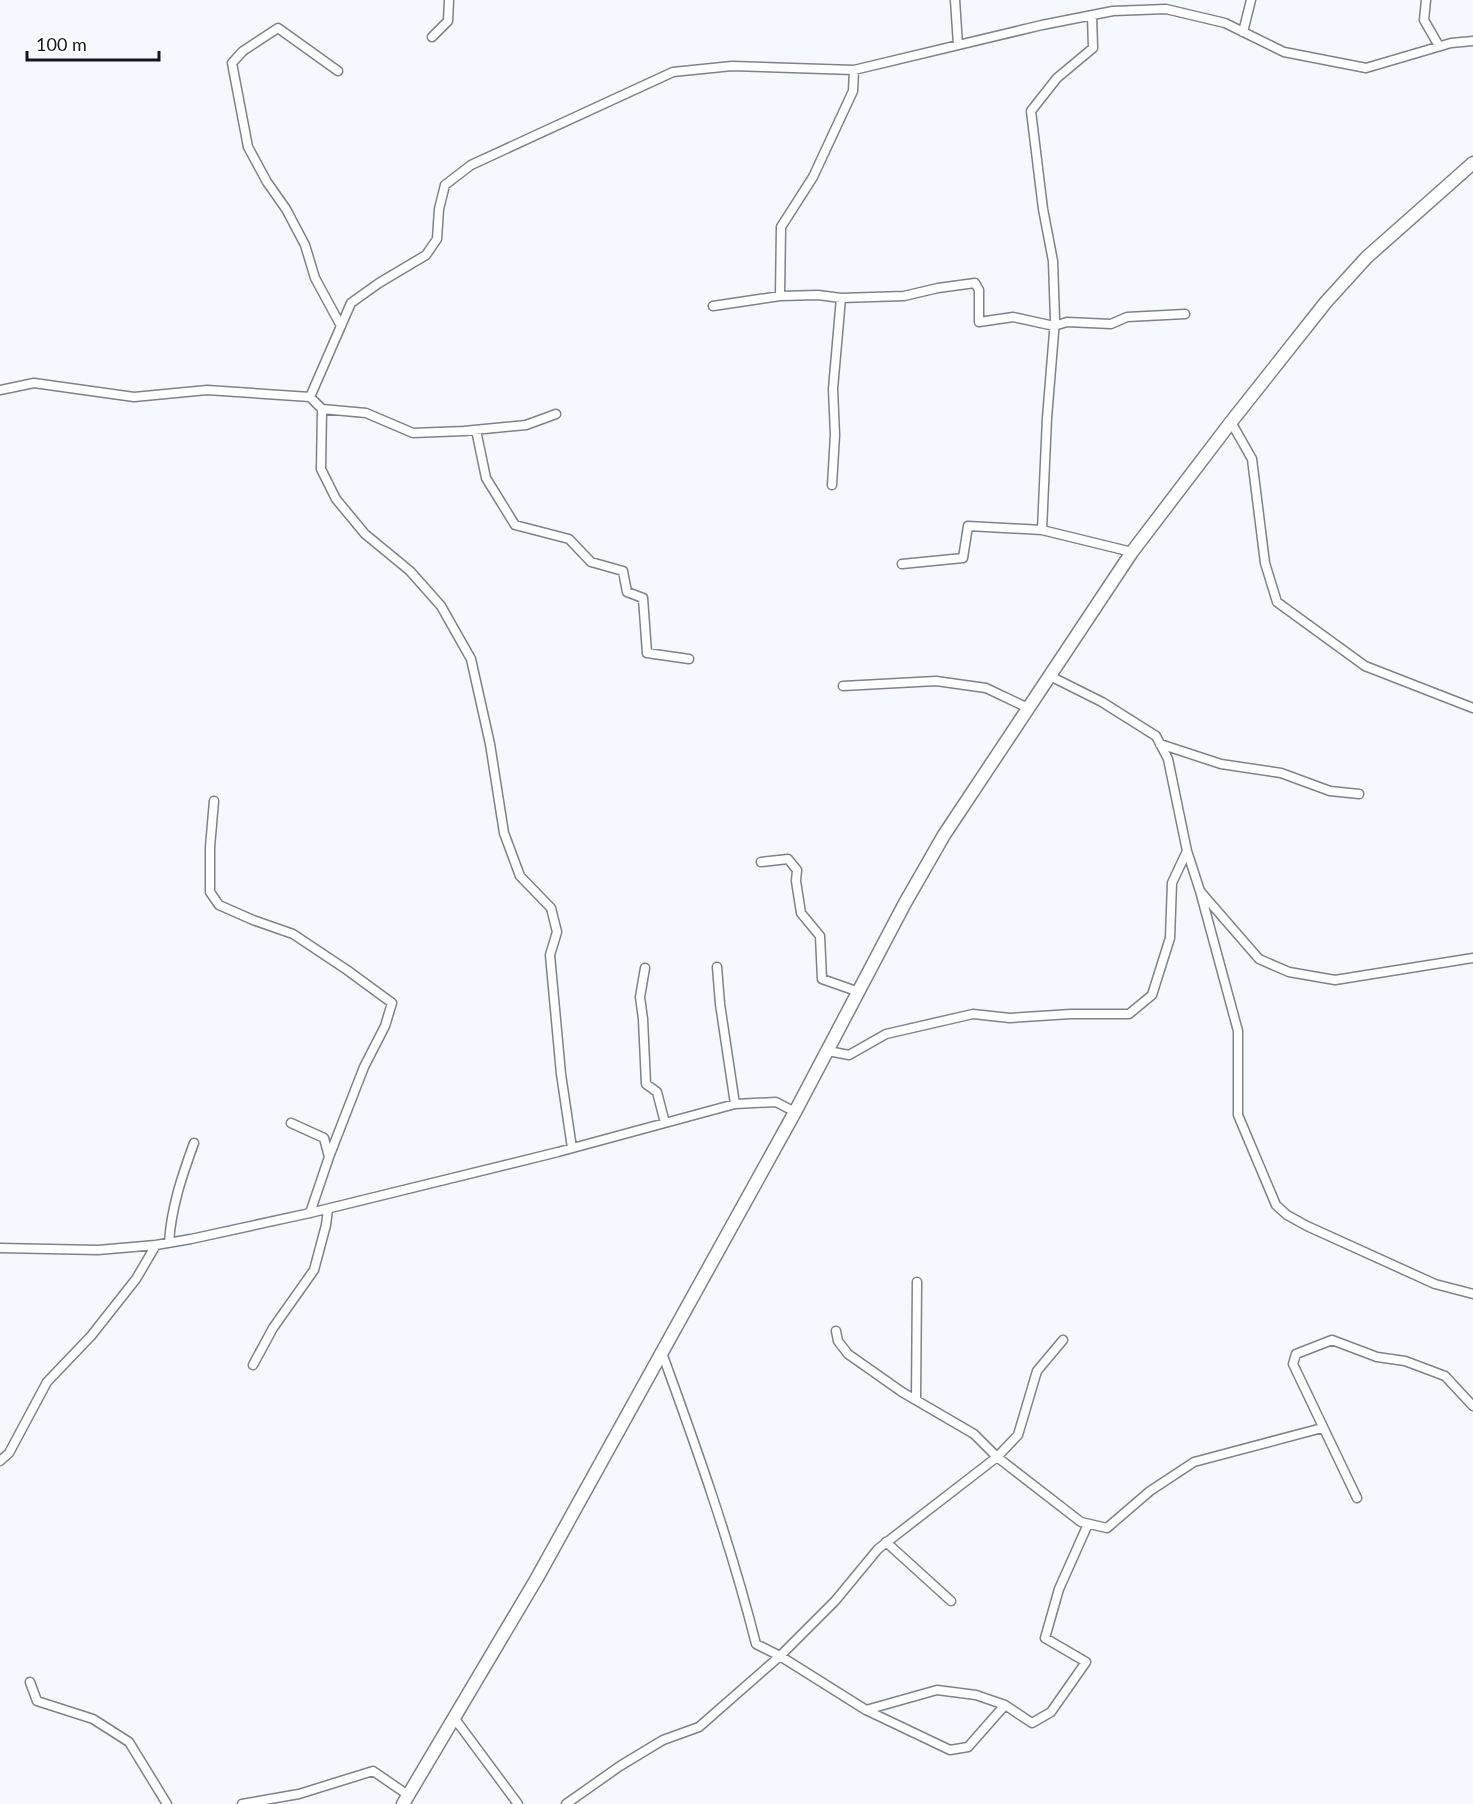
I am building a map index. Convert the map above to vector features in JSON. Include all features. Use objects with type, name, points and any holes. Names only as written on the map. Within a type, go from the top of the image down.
[{"type":"main road","points":[[406,1800],[537,1578],[795,1112],[905,903],[944,835],[1132,552],[1231,422],[1326,302],[1360,264],[1410,217],[1473,164]]},
{"type":"street","points":[[432,37],[448,21],[449,0]]},
{"type":"street","points":[[955,0],[958,45]]},
{"type":"street","points":[[1243,32],[1251,0]]},
{"type":"street","points":[[1426,0],[1424,20],[1439,46]]},
{"type":"street","points":[[310,398],[351,303],[426,255],[437,239],[439,209],[445,186],[471,165],[673,72],[732,66],[854,70],[1042,25],[1113,12],[1166,9],[1225,23],[1284,52],[1366,68],[1439,46],[1473,41]]},
{"type":"street","points":[[1041,530],[1054,326],[1053,261],[1043,209],[1031,111],[1058,78],[1093,48],[1092,16]]},
{"type":"street","points":[[338,71],[278,28],[243,51],[232,63],[248,147],[305,245],[315,278],[341,326]]},
{"type":"street","points":[[780,296],[781,227],[813,177],[823,156],[853,91],[854,70]]},
{"type":"street","points":[[713,306],[780,296],[818,295],[841,298],[904,296],[975,283],[979,290],[978,322],[1014,317],[1054,326],[1067,322],[1112,324],[1127,317],[1185,314]]},
{"type":"street","points":[[832,485],[835,435],[833,389],[841,298]]},
{"type":"street","points":[[0,390],[34,383],[134,397],[207,390],[310,398],[322,409],[366,414],[413,433],[476,430],[526,424],[556,414]]},
{"type":"street","points":[[322,409],[321,469],[336,499],[365,534],[410,570],[441,606],[471,659],[490,744],[504,833],[520,876],[551,908],[557,932],[550,955],[561,1074],[572,1148]]},
{"type":"street","points":[[1231,422],[1252,459],[1265,563],[1277,602],[1365,666],[1473,708]]},
{"type":"street","points":[[476,430],[486,478],[515,525],[569,539],[591,562],[622,570],[627,592],[643,598],[647,653],[689,659]]},
{"type":"street","points":[[902,564],[963,558],[968,526],[1041,530],[1132,552]]},
{"type":"street","points":[[1050,676],[1102,702],[1156,736],[1168,759],[1187,851],[1238,1031],[1238,1114],[1276,1205],[1287,1215],[1306,1226],[1381,1260],[1435,1284],[1473,1294]]},
{"type":"street","points":[[843,686],[936,681],[986,688],[1028,708]]},
{"type":"street","points":[[1160,744],[1221,764],[1281,773],[1330,791],[1359,794]]},
{"type":"street","points":[[214,801],[210,847],[210,892],[219,905],[293,934],[392,1003],[385,1026],[364,1067],[310,1213]]},
{"type":"street","points":[[828,1051],[849,1055],[886,1034],[973,1014],[1010,1018],[1071,1014],[1129,1014],[1152,995],[1170,938],[1172,883],[1187,851]]},
{"type":"street","points":[[761,862],[788,859],[796,870],[801,913],[820,936],[822,979],[858,992]]},
{"type":"street","points":[[1200,891],[1259,959],[1289,972],[1335,980],[1473,958]]},
{"type":"street","points":[[717,967],[720,1004],[735,1104]]},
{"type":"street","points":[[645,968],[640,997],[646,1084],[657,1092],[665,1123]]},
{"type":"street","points":[[0,1248],[98,1250],[169,1243],[328,1209],[572,1148],[735,1104],[776,1101],[795,1112]]},
{"type":"street","points":[[291,1123],[324,1138],[329,1157]]},
{"type":"street","points":[[169,1243],[170,1223],[177,1193],[194,1143]]},
{"type":"street","points":[[253,1365],[273,1328],[314,1270],[326,1226],[328,1209]]},
{"type":"street","points":[[0,1461],[9,1453],[47,1382],[91,1336],[136,1280],[156,1245]]},
{"type":"street","points":[[916,1400],[917,1282]]},
{"type":"street","points":[[836,1331],[838,1341],[848,1354],[888,1383],[974,1434],[997,1456],[1081,1522],[1107,1528],[1150,1491],[1194,1462],[1322,1428]]},
{"type":"street","points":[[566,1804],[620,1766],[663,1740],[699,1727],[780,1656],[835,1600],[878,1549],[997,1456],[1018,1435],[1037,1371],[1064,1340]]},
{"type":"street","points":[[1357,1498],[1293,1364],[1296,1354],[1332,1340],[1377,1357],[1405,1361],[1444,1376],[1473,1406]]},
{"type":"street","points":[[662,1353],[720,1514],[756,1644],[780,1656],[866,1710],[950,1750],[968,1747],[1005,1705]]},
{"type":"street","points":[[866,1710],[937,1690],[976,1695],[1005,1705],[1032,1723],[1051,1712],[1086,1662],[1045,1638],[1059,1589],[1088,1524]]},
{"type":"street","points":[[886,1542],[951,1601]]},
{"type":"street","points":[[30,1682],[37,1701],[93,1719],[129,1742],[166,1804]]},
{"type":"street","points":[[455,1719],[518,1804]]},
{"type":"street","points":[[242,1804],[298,1794],[373,1771],[406,1800]]}]
